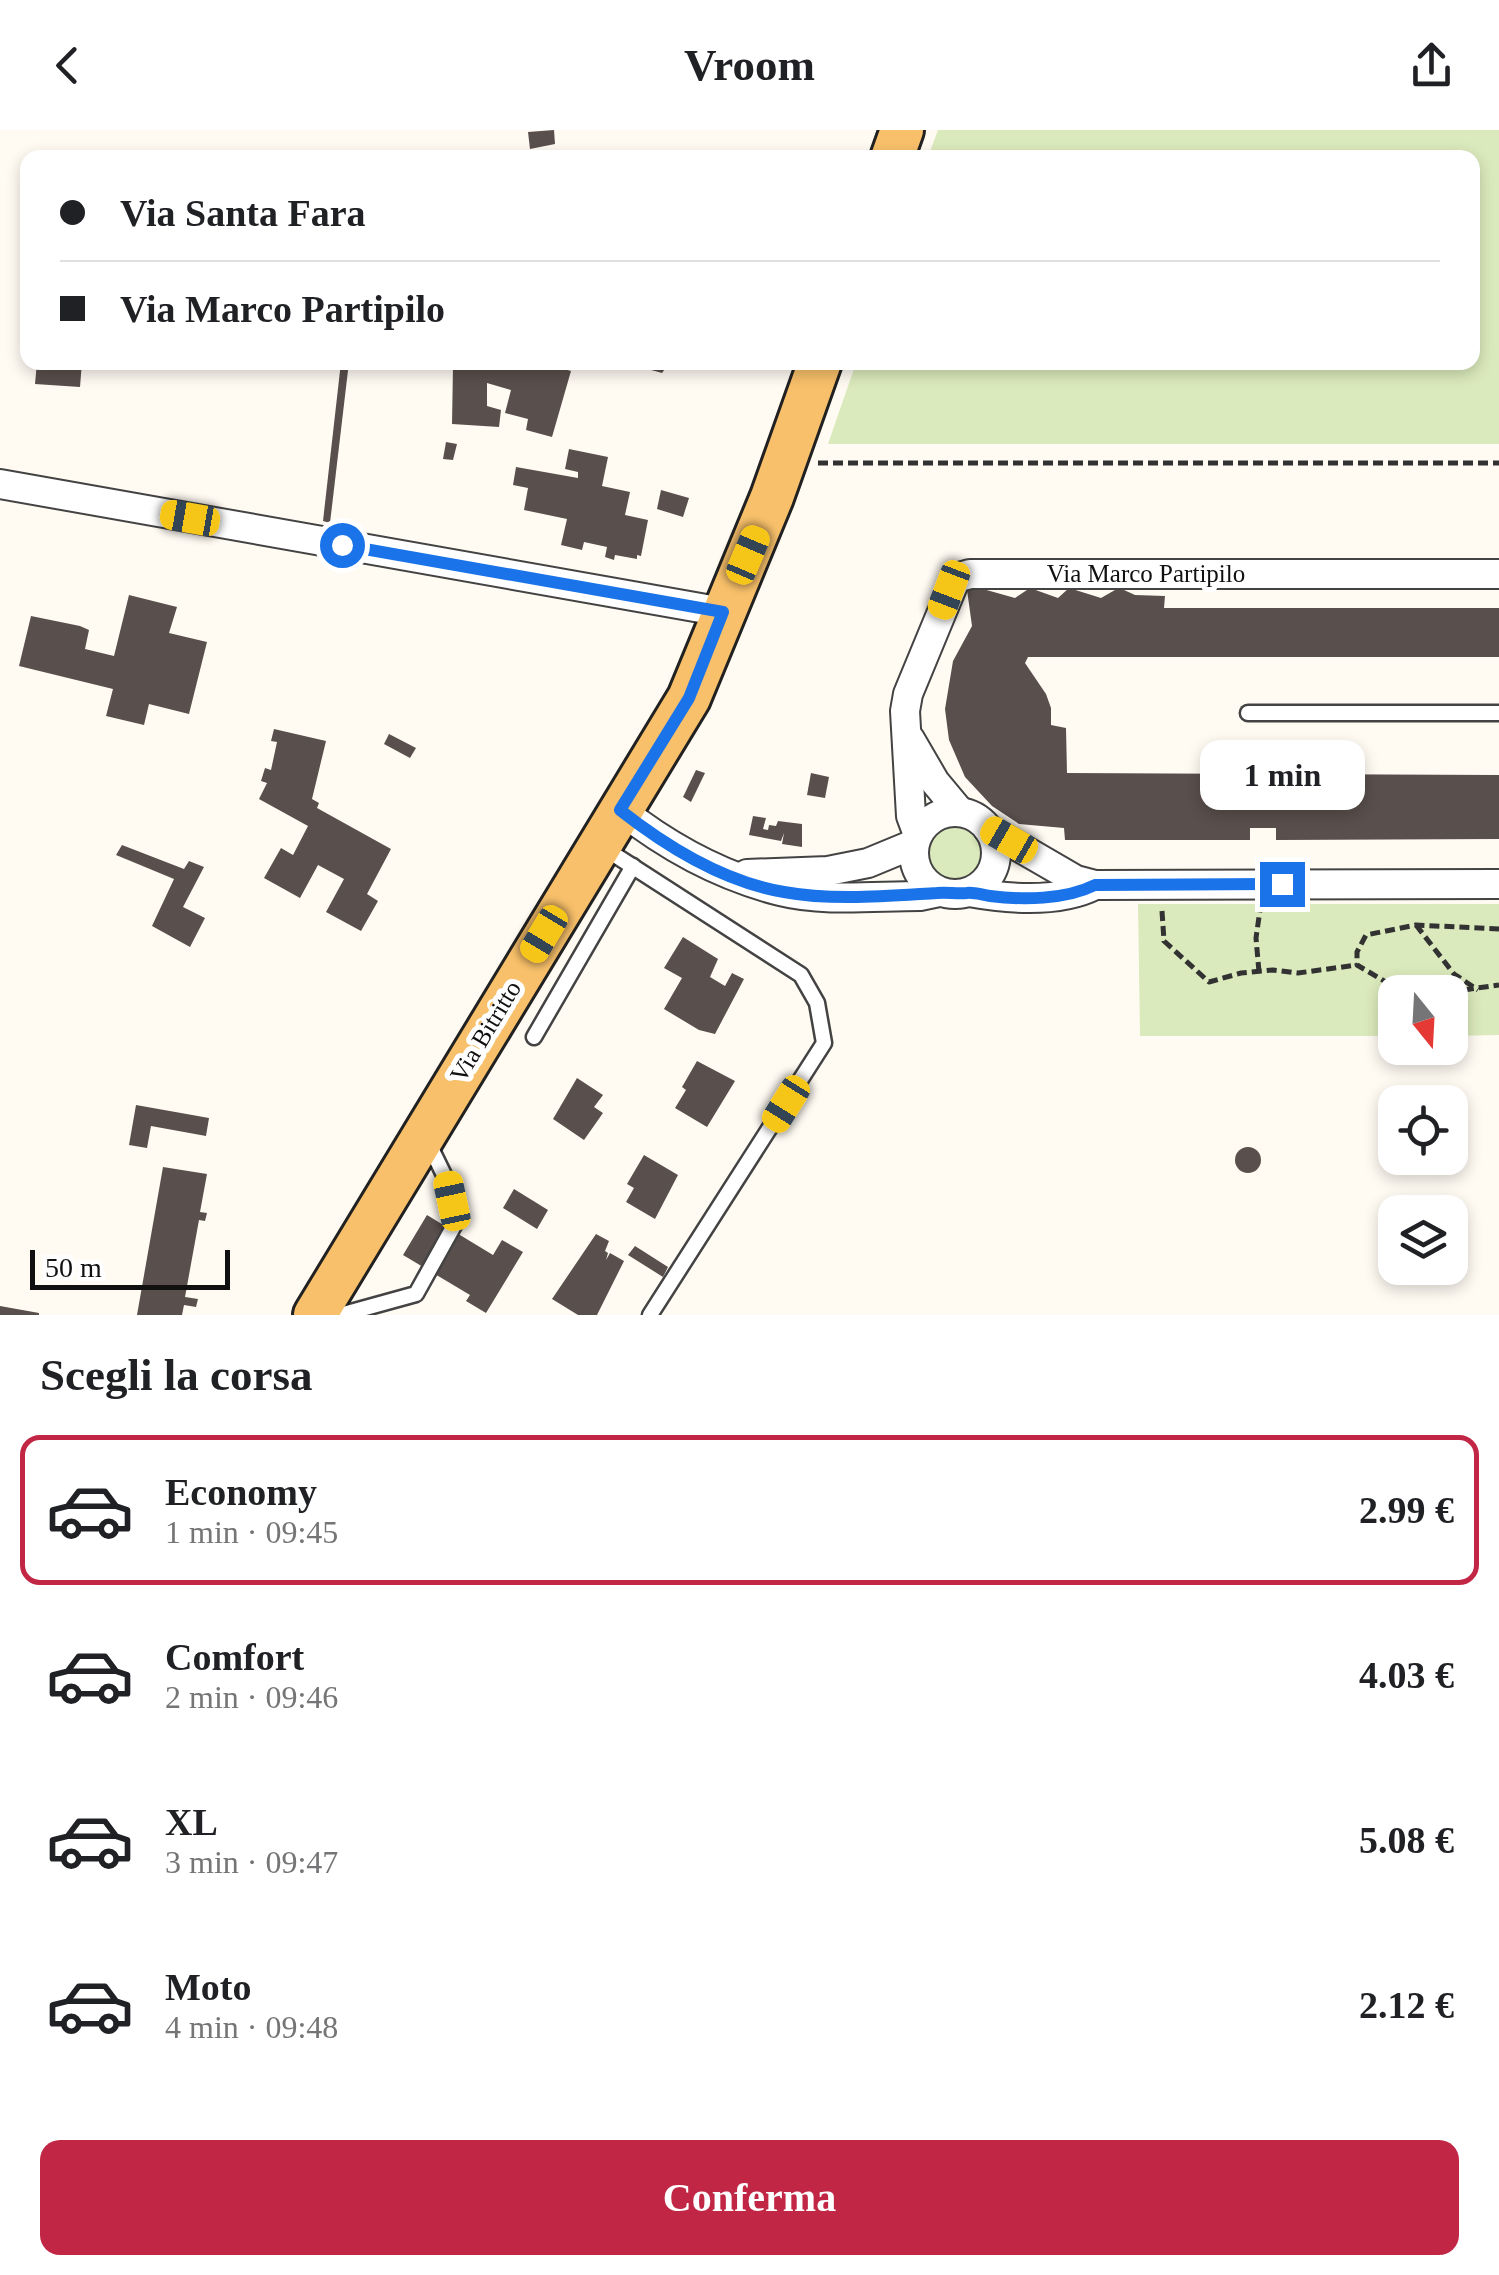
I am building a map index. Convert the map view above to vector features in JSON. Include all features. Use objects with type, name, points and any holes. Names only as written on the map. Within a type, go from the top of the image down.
[{"type":"main road","name":"Via Bitritto","points":[[315,1315],[424,1132],[617,840],[689,698],[785,461],[817,370]]},
{"type":"street","points":[[0,484],[723,612]]},
{"type":"street","name":"Via Marco Partipilo","points":[[916,840],[906,732],[908,694],[956,578],[970,574],[1499,574]]},
{"type":"street","points":[[906,732],[935,782],[960,812]]},
{"type":"street","points":[[731,875],[828,871],[868,863],[916,840],[935,817],[960,812],[1076,880],[1095,885],[1499,884]]},
{"type":"street","points":[[617,840],[665,842],[731,875],[782,892],[960,895],[980,886],[994,865],[996,853],[988,829]]},
{"type":"street","points":[[916,840],[916,868],[921,878],[939,892]]},
{"type":"street","points":[[969,892],[991,896],[1075,895],[1095,885]]},
{"type":"lane","points":[[1248,713],[1499,713]]},
{"type":"lane","points":[[534,1037],[617,840],[801,975],[817,1003],[824,1043],[650,1315]]},
{"type":"lane","points":[[340,1315],[416,1294],[456,1222],[448,1181],[424,1132]]},
{"type":"path","points":[[785,461],[1499,463]]},
{"type":"path","points":[[1162,908],[1164,941],[1209,982],[1258,972],[1298,974],[1357,966],[1378,978]]},
{"type":"path","points":[[1258,972],[1256,938],[1260,908]]},
{"type":"path","points":[[1357,966],[1356,952],[1366,934],[1416,926],[1499,930]]},
{"type":"path","points":[[1416,926],[1454,974],[1478,990]]},
{"type":"path","points":[[1468,991],[1499,985]]},
{"type":"green space","points":[[938,130],[1499,130],[1499,444],[828,444],[854,370],[1480,370],[1480,150],[931,150]]},
{"type":"green space","points":[[956,823],[977,831],[985,852],[977,873],[956,881],[935,873],[927,852],[935,831]]},
{"type":"green space","points":[[1138,904],[1499,904],[1499,1035],[1468,1036],[1468,975],[1378,975],[1378,1036],[1140,1036]]},
{"type":"building","points":[[554,130],[555,144],[530,149],[528,132]]},
{"type":"building","points":[[36,370],[81,370],[80,387],[35,384]]},
{"type":"building","points":[[340,370],[348,370],[330,523],[323,521]]},
{"type":"building","points":[[453,370],[571,371],[552,437],[526,430],[528,419],[505,413],[511,390],[487,383],[487,406],[501,410],[499,427],[452,424]]},
{"type":"building","points":[[446,442],[457,444],[453,460],[443,459]]},
{"type":"building","points":[[569,449],[608,457],[602,486],[630,492],[625,515],[648,520],[641,556],[637,555],[637,559],[615,555],[614,560],[605,557],[607,547],[584,542],[582,550],[561,545],[567,519],[524,510],[528,488],[513,485],[516,467],[578,478],[578,472],[565,469]]},
{"type":"building","points":[[661,490],[689,498],[683,517],[657,509]]},
{"type":"building","points":[[1030,588],[1058,598],[1069,588],[1101,598],[1115,590],[1165,596],[1164,608],[1499,608],[1499,657],[1028,657],[1025,663],[1046,694],[1051,725],[1066,728],[1067,773],[1499,775],[1499,839],[1276,840],[1276,828],[1250,828],[1250,840],[1065,840],[1064,828],[1019,824],[992,806],[965,777],[949,740],[945,709],[953,661],[972,626],[967,590],[983,589],[1015,598]]},
{"type":"building","points":[[129,595],[177,607],[169,633],[207,642],[189,714],[149,704],[144,725],[106,716],[113,689],[19,666],[31,616],[89,630],[85,649],[114,656]]},
{"type":"building","points":[[274,729],[326,741],[312,799],[319,803],[317,808],[391,849],[367,894],[378,901],[361,931],[326,912],[344,879],[318,865],[300,898],[264,878],[281,848],[293,855],[308,826],[259,799],[267,783],[261,781],[265,768],[271,770],[277,742],[271,741]]},
{"type":"building","points":[[389,734],[416,748],[410,758],[384,744]]},
{"type":"building","points":[[696,770],[705,773],[691,802],[683,797]]},
{"type":"building","points":[[811,773],[829,777],[825,798],[807,795]]},
{"type":"building","points":[[753,816],[766,818],[763,829],[768,830],[769,825],[776,826],[778,821],[802,824],[802,847],[782,844],[784,833],[781,841],[749,835]]},
{"type":"building","points":[[122,845],[184,869],[189,861],[204,867],[183,907],[205,918],[190,947],[152,926],[174,879],[116,855]]},
{"type":"building","points":[[683,937],[718,959],[710,977],[725,986],[732,973],[744,979],[715,1034],[699,1030],[664,1009],[682,978],[664,968]]},
{"type":"building","points":[[697,1061],[735,1081],[707,1127],[675,1108]]},
{"type":"building","points":[[577,1078],[603,1095],[594,1107],[603,1113],[584,1140],[553,1119]]},
{"type":"building","points":[[136,1105],[209,1118],[206,1136],[151,1126],[147,1148],[129,1145]]},
{"type":"building","points":[[1248,1147],[1257,1151],[1261,1160],[1257,1169],[1248,1173],[1239,1169],[1235,1160],[1239,1151]]},
{"type":"building","points":[[644,1155],[678,1175],[655,1219],[626,1202],[634,1188],[627,1184]]},
{"type":"building","points":[[163,1167],[207,1174],[200,1212],[207,1213],[205,1221],[199,1220],[185,1297],[198,1299],[196,1307],[184,1305],[182,1315],[137,1315]]},
{"type":"building","points":[[514,1189],[548,1210],[537,1229],[503,1208]]},
{"type":"building","points":[[427,1215],[493,1255],[502,1240],[523,1252],[486,1313],[466,1301],[470,1295],[403,1255]]},
{"type":"building","points":[[596,1234],[609,1241],[606,1260],[610,1253],[624,1261],[597,1315],[578,1315],[552,1299]]},
{"type":"building","points":[[635,1246],[668,1267],[663,1277],[628,1255]]},
{"type":"building","points":[[0,1306],[39,1313],[39,1315],[0,1315]]},
{"type":"route","points":[[342,545],[723,612],[689,698],[620,810],[691,858],[731,875],[782,892],[838,896],[920,896],[939,892],[1075,895],[1095,885],[1282,884]]}]
